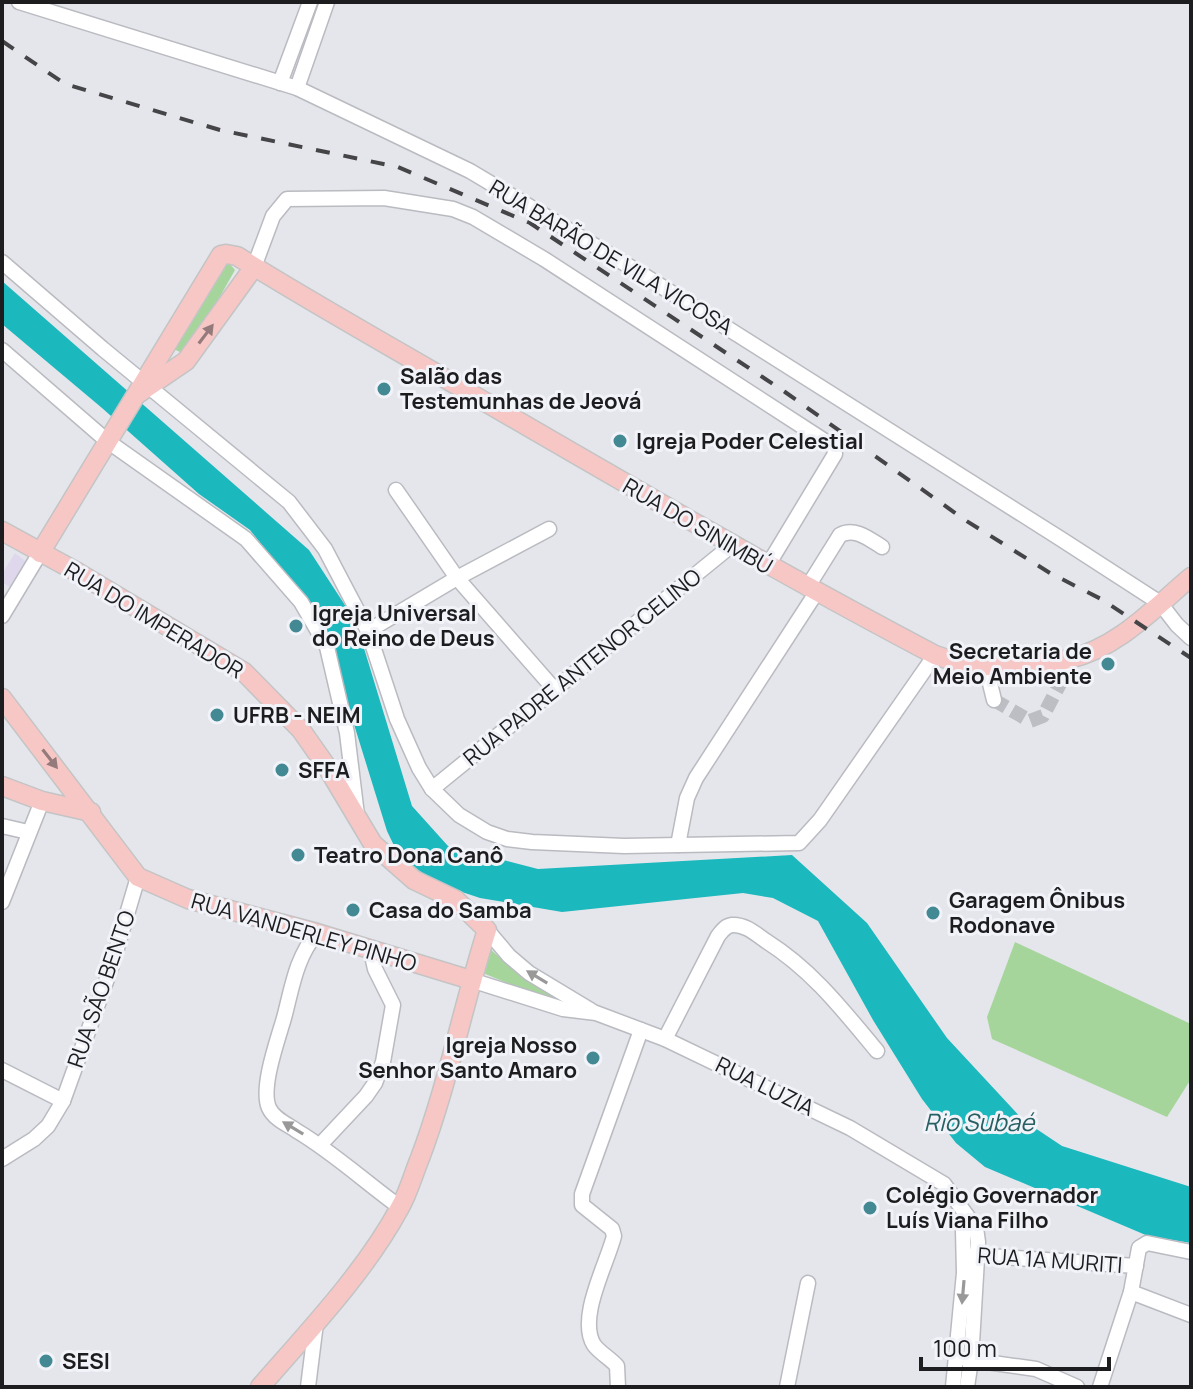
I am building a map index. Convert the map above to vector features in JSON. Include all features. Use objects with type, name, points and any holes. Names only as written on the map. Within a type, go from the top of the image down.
[{"type":"main road","name":"RUA DO SINIMBÚ","points":[[165,343],[221,255],[231,254],[643,496],[811,590],[954,663],[986,667],[1071,659],[1105,645],[1139,623],[1191,577]]},
{"type":"main road","points":[[142,390],[186,361],[254,267]]},
{"type":"main road","points":[[40,553],[111,432],[142,390],[165,343]]},
{"type":"main road","points":[[165,343],[171,356],[186,361]]},
{"type":"main road","name":"RUA DO IMPERADOR","points":[[2,531],[244,672],[301,730],[373,844],[401,871],[456,900],[487,930]]},
{"type":"main road","points":[[2,698],[138,877]]},
{"type":"main road","points":[[2,786],[42,801],[91,812]]},
{"type":"main road","name":"RUA VANDERLEY PINHO","points":[[138,877],[188,899],[317,933],[471,980]]},
{"type":"main road","points":[[260,1387],[316,1323],[379,1242],[401,1208],[435,1119],[487,930]]},
{"type":"street","name":"RUA BARÃO DE VILA VICOSA","points":[[19,2],[297,88],[470,171],[843,399],[1160,603],[1191,638]]},
{"type":"street","points":[[280,83],[310,2]]},
{"type":"street","points":[[297,88],[327,2]]},
{"type":"street","points":[[254,267],[273,216],[287,199],[384,198],[453,209],[473,217],[544,259],[834,447],[835,454],[768,565]]},
{"type":"street","points":[[2,262],[142,390],[289,502],[325,549],[368,631],[406,743],[432,789],[472,825],[507,839],[624,846],[799,843],[820,820],[935,655]]},
{"type":"street","points":[[2,350],[246,539],[301,602],[327,647],[347,733],[357,817]]},
{"type":"street","points":[[396,490],[457,578],[555,690]]},
{"type":"street","points":[[368,631],[457,578],[549,529]]},
{"type":"street","points":[[678,845],[687,798],[696,778],[811,590],[840,535],[847,531],[855,532],[882,547]]},
{"type":"street","name":"RUA PADRE ANTENOR CELINO","points":[[432,789],[732,545]]},
{"type":"street","points":[[2,616],[40,553]]},
{"type":"street","points":[[1063,678],[1071,659]]},
{"type":"street","points":[[986,667],[994,700]]},
{"type":"street","points":[[2,902],[42,801]]},
{"type":"street","points":[[2,826],[28,832]]},
{"type":"street","name":"RUA SÃO BENTO","points":[[2,1159],[34,1139],[48,1126],[63,1101],[112,965],[138,877]]},
{"type":"street","points":[[665,1039],[718,936],[725,927],[732,925],[743,926],[803,966],[877,1051]]},
{"type":"street","name":"RUA LUZIA","points":[[487,930],[509,956],[529,973],[596,1013],[665,1039],[767,1086],[850,1128],[944,1184],[966,1215],[963,1230],[971,1255]]},
{"type":"street","points":[[317,933],[304,947],[298,964],[273,1057],[268,1106],[275,1117],[320,1145],[401,1208]]},
{"type":"street","points":[[320,1145],[366,1096],[383,1062],[393,1005],[375,969],[371,951]]},
{"type":"street","name":"RUA LUZIA","points":[[471,980],[563,1009],[596,1013]]},
{"type":"street","points":[[618,1387],[617,1366],[598,1349],[591,1335],[591,1307],[614,1236],[612,1229],[582,1205],[582,1194],[641,1030]]},
{"type":"street","points":[[2,1070],[63,1101]]},
{"type":"street","points":[[1100,1387],[1131,1292],[1141,1245],[1160,1245],[1191,1252]]},
{"type":"street","points":[[967,1387],[964,1359],[971,1255]]},
{"type":"street","name":"RUA 1A MURITI","points":[[971,1255],[1136,1266]]},
{"type":"street","points":[[787,1387],[808,1283]]},
{"type":"street","points":[[1131,1292],[1191,1315]]},
{"type":"street","points":[[308,1387],[316,1323]]},
{"type":"street","points":[[953,1387],[964,1359]]},
{"type":"street","points":[[964,1359],[1036,1369],[1077,1387]]},
{"type":"shaded area","points":[[15,553],[29,564],[12,589],[2,582],[2,574]]},
{"type":"green space","points":[[229,263],[235,270],[209,316],[182,353],[168,346],[218,265]]},
{"type":"green space","points":[[1015,942],[1191,1024],[1191,1079],[1167,1117],[992,1039],[987,1017]]},
{"type":"green space","points":[[489,948],[517,973],[566,996],[570,1009],[483,973]]},
{"type":"water","name":"Rio Subaé","points":[[2,281],[309,550],[356,622],[412,806],[448,846],[538,869],[792,855],[867,923],[947,1038],[1023,1120],[1062,1146],[1191,1187],[1191,1243],[1148,1236],[985,1167],[956,1143],[922,1099],[873,1020],[818,921],[773,898],[743,893],[562,912],[480,898],[441,885],[400,858],[387,831],[322,621],[250,530],[199,494],[2,324]]},
{"type":"tunnel","points":[[994,700],[1030,721],[1043,716],[1063,678]]},
{"type":"railway","points":[[2,41],[65,84],[220,130],[398,167],[530,223],[785,392],[965,520],[1050,573],[1101,599],[1191,658]]},
{"type":"place","name":"Salão das Testemunhas de Jeová","points":[[384,389]]},
{"type":"place","name":"Igreja Poder Celestial","points":[[620,441]]},
{"type":"place","name":"Igreja Universal do Reino de Deus","points":[[296,626]]},
{"type":"place","name":"Secretaria de Meio Ambiente","points":[[1108,664]]},
{"type":"place","name":"UFRB - NEIM","points":[[217,715]]},
{"type":"place","name":"SFFA","points":[[282,770]]},
{"type":"place","name":"Teatro Dona Canô","points":[[298,855]]},
{"type":"place","name":"Casa do Samba","points":[[353,910]]},
{"type":"place","name":"Garagem Ônibus Rodonave","points":[[933,913]]},
{"type":"place","name":"Igreja Nosso Senhor Santo Amaro","points":[[593,1058]]},
{"type":"place","name":"Colégio Governador Luís Viana Filho","points":[[870,1208]]},
{"type":"place","name":"SESI","points":[[46,1361]]}]
